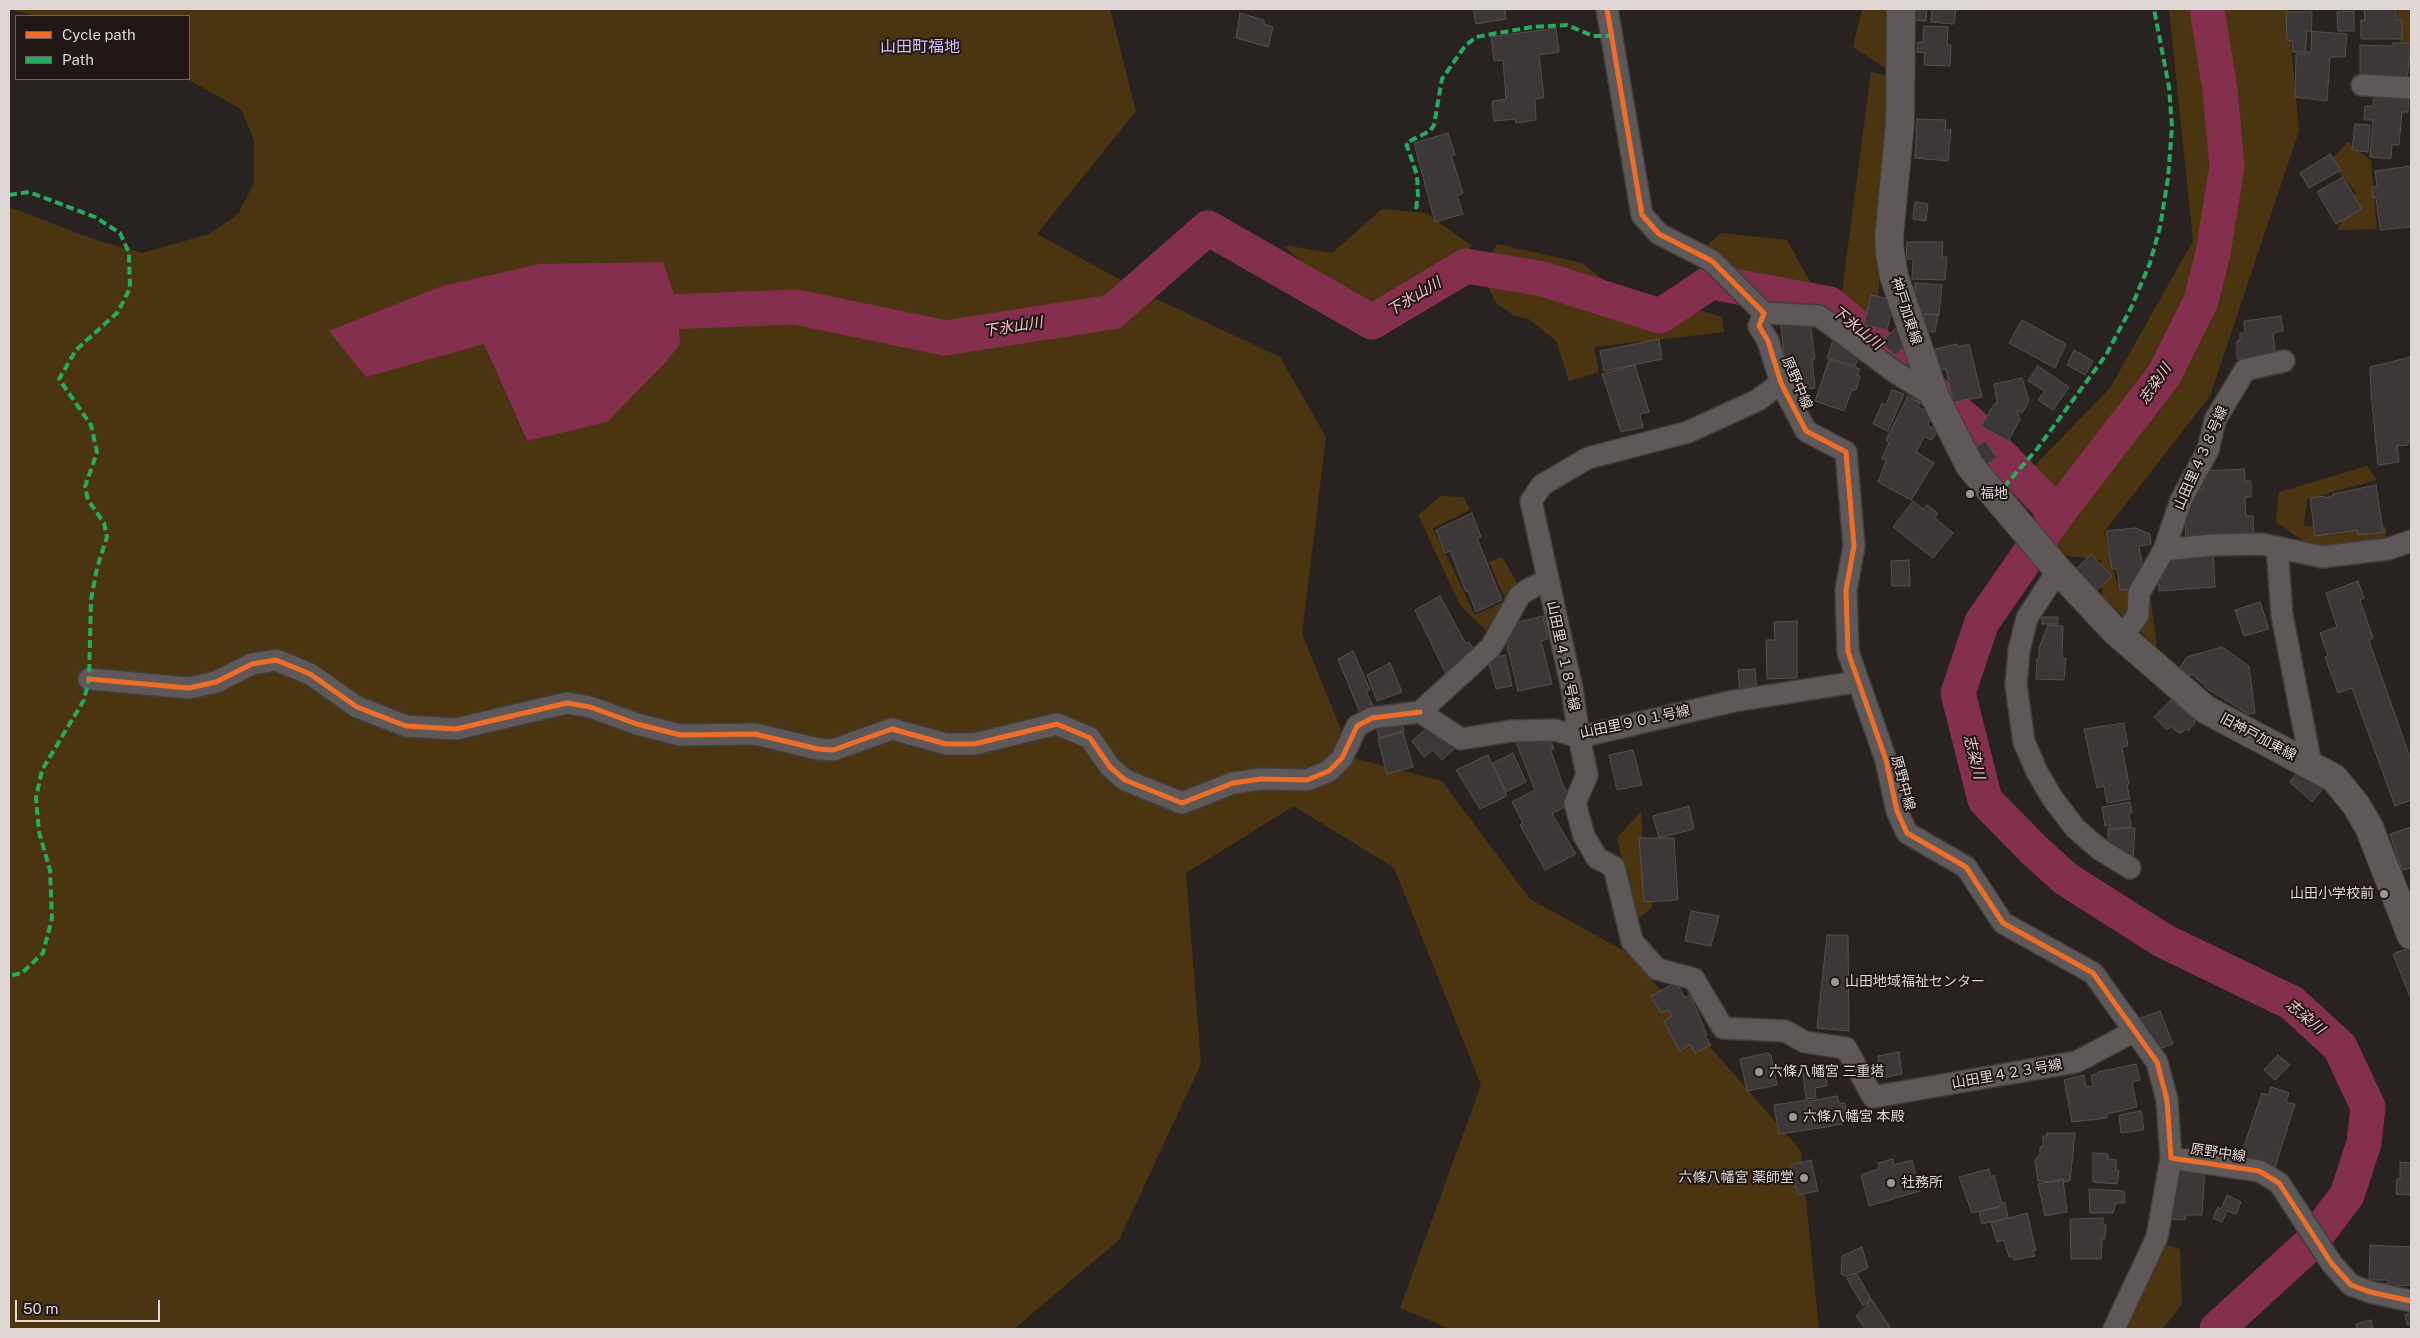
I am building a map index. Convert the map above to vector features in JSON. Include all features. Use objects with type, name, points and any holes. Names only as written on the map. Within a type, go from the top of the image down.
[{"type":"street","points":[[1607,9],[1642,215],[1659,234],[1712,261],[1763,312],[1819,316],[1895,372],[1935,397]]},
{"type":"street","name":"神戸加東線","points":[[1900,9],[1900,122],[1889,237],[1894,276],[1935,397],[1970,466],[2058,570]]},
{"type":"street","points":[[2362,86],[2411,88]]},
{"type":"street","name":"原野中線","points":[[1763,312],[1759,326],[1768,341],[1781,383],[1806,431],[1846,452],[1854,546],[1846,590],[1848,652],[1856,682],[1886,760],[1897,811],[1907,833],[1966,867],[2003,923],[2093,973],[2133,1032],[2157,1062],[2168,1100],[2171,1158],[2259,1171],[2279,1184],[2332,1264],[2351,1285],[2370,1292],[2411,1301]]},
{"type":"street","name":"山田里４３８号線","points":[[2122,637],[2138,615],[2139,593],[2164,550],[2181,500],[2208,450],[2215,420],[2245,370],[2284,361]]},
{"type":"street","name":"山田里４１８号線","points":[[1781,383],[1758,400],[1688,432],[1588,458],[1542,485],[1531,501],[1572,689],[1587,775],[1575,803],[1584,836],[1597,858],[1614,867],[1632,940],[1657,970],[1694,979],[1723,1028],[1785,1031],[1804,1042],[1846,1048],[1873,1097]]},
{"type":"street","points":[[2164,550],[2212,545],[2262,544],[2322,557],[2388,549],[2411,541]]},
{"type":"street","points":[[2278,547],[2282,615],[2311,766]]},
{"type":"street","points":[[2058,570],[2027,618],[2019,650],[2016,686],[2024,742],[2037,772],[2053,799],[2076,828],[2098,848],[2130,868]]},
{"type":"street","name":"旧神戸加東線","points":[[2058,570],[2122,637],[2205,708],[2334,778],[2356,805],[2369,827],[2411,935]]},
{"type":"street","points":[[89,679],[189,688],[216,682],[252,664],[276,660],[310,674],[357,707],[406,726],[456,729],[567,703],[590,707],[637,724],[680,735],[755,734],[818,749],[833,750],[892,729],[946,744],[974,744],[1057,724],[1090,738],[1110,768],[1126,780],[1182,803],[1233,783],[1261,779],[1307,780],[1329,771],[1342,758],[1357,726],[1372,718],[1420,712],[1491,647],[1520,595],[1547,581]]},
{"type":"street","name":"山田里９０１号線","points":[[1420,712],[1462,739],[1511,731],[1538,730],[1556,730],[1579,737],[1734,701],[1856,682]]},
{"type":"street","name":"山田里４２３号線","points":[[1873,1097],[2076,1062],[2133,1032]]},
{"type":"street","points":[[2114,1329],[2157,1237],[2171,1158]]},
{"type":"shaded area","points":[[9,9],[1110,9],[1136,111],[1037,234],[1150,296],[1280,357],[1326,437],[1302,634],[1353,758],[1442,781],[1530,899],[1628,953],[1801,1151],[1819,1329],[1450,1329],[1400,1308],[1481,1085],[1394,868],[1294,806],[1186,873],[1201,1064],[1119,1240],[1014,1329],[9,1329],[9,207],[96,240],[142,253],[209,234],[238,214],[254,183],[254,140],[241,109],[189,80],[190,15],[31,15]],"holes":[[[484,344],[607,422],[526,440]]]},
{"type":"shaded area","points":[[1862,9],[1890,9],[1889,70],[1853,47]]},
{"type":"shaded area","points":[[2169,9],[2288,9],[2299,131],[2210,396],[2104,532],[2116,581],[2150,593],[2157,648],[2102,596],[2101,560],[2063,555],[2013,488],[2110,388],[2193,241]]},
{"type":"shaded area","points":[[2398,9],[2411,9],[2411,44],[2403,47],[2396,33]]},
{"type":"shaded area","points":[[1871,72],[1891,76],[1876,331],[1800,305],[1753,283],[1707,245],[1721,233],[1787,240],[1810,282],[1842,292]]},
{"type":"shaded area","points":[[2348,142],[2371,161],[2377,229],[2337,230],[2356,192],[2330,161]]},
{"type":"shaded area","points":[[1382,209],[1426,213],[1472,246],[1434,295],[1377,331],[1283,245],[1332,253]]},
{"type":"shaded area","points":[[1497,244],[1582,263],[1607,282],[1722,317],[1724,332],[1594,347],[1599,372],[1569,381],[1556,341],[1529,319],[1515,316],[1496,303],[1481,272]]},
{"type":"shaded area","points":[[663,262],[677,303],[680,344],[665,363],[607,422],[527,441],[484,344],[366,377],[329,331],[442,286],[540,264]]},
{"type":"shaded area","points":[[2367,466],[2377,480],[2307,499],[2304,526],[2386,527],[2386,554],[2317,551],[2276,522],[2279,492]]},
{"type":"shaded area","points":[[1441,496],[1464,497],[1470,510],[1433,528],[1475,615],[1506,601],[1489,562],[1502,557],[1518,584],[1489,633],[1460,605],[1418,515]]},
{"type":"shaded area","points":[[1641,811],[1643,856],[1652,907],[1637,920],[1617,838]]},
{"type":"shaded area","points":[[2161,1243],[2180,1249],[2182,1304],[2163,1329],[2121,1329]]},
{"type":"building","points":[[1473,9],[1505,9],[1506,19],[1476,24]]},
{"type":"building","points":[[1913,9],[1927,9],[1926,21],[1911,20]]},
{"type":"building","points":[[1932,9],[1956,9],[1954,24],[1931,22]]},
{"type":"building","points":[[2364,9],[2396,9],[2396,20],[2402,20],[2402,39],[2361,39],[2361,20],[2365,20]]},
{"type":"building","points":[[2354,11],[2354,31],[2338,31],[2337,12]]},
{"type":"building","points":[[2286,12],[2312,12],[2311,52],[2293,52],[2292,41],[2287,40]]},
{"type":"building","points":[[1240,13],[1264,20],[1264,24],[1273,27],[1268,47],[1236,38]]},
{"type":"building","points":[[1924,26],[1948,27],[1947,45],[1951,45],[1950,66],[1924,65],[1925,53],[1917,52],[1918,42],[1923,42]]},
{"type":"building","points":[[1556,28],[1559,52],[1539,55],[1544,98],[1535,99],[1536,120],[1516,123],[1515,119],[1494,121],[1492,101],[1506,99],[1503,60],[1494,61],[1491,37]]},
{"type":"building","points":[[2307,31],[2347,34],[2345,57],[2330,57],[2327,101],[2295,97],[2296,54],[2305,54]]},
{"type":"building","points":[[2393,43],[2411,43],[2407,81],[2360,78],[2360,45],[2393,46]]},
{"type":"building","points":[[2375,90],[2409,91],[2408,112],[2402,112],[2399,145],[2392,145],[2391,159],[2370,157],[2373,120],[2364,120],[2365,106],[2373,106]]},
{"type":"building","points":[[1917,119],[1946,120],[1945,130],[1951,129],[1948,161],[1915,158]]},
{"type":"building","points":[[2355,124],[2370,125],[2368,152],[2352,150]]},
{"type":"building","points":[[1448,133],[1455,155],[1451,155],[1463,193],[1457,196],[1463,214],[1435,222],[1414,143]]},
{"type":"building","points":[[2330,154],[2341,170],[2309,188],[2300,173]]},
{"type":"building","points":[[2411,166],[2411,227],[2380,230],[2376,198],[2373,198],[2372,187],[2377,186],[2375,171]]},
{"type":"building","points":[[2343,177],[2362,209],[2336,224],[2317,192]]},
{"type":"building","points":[[1915,202],[1928,204],[1926,221],[1913,219]]},
{"type":"building","points":[[1907,242],[1943,242],[1942,257],[1947,257],[1945,280],[1912,279],[1913,259],[1906,259]]},
{"type":"building","points":[[1915,283],[1942,285],[1939,315],[1919,314],[1915,304]]},
{"type":"building","points":[[1871,295],[1894,300],[1887,330],[1864,325]]},
{"type":"building","points":[[1924,314],[1938,315],[1935,332],[1924,331]]},
{"type":"building","points":[[2281,316],[2283,331],[2273,333],[2276,361],[2247,364],[2247,358],[2237,359],[2237,341],[2240,340],[2240,333],[2245,333],[2244,321]]},
{"type":"building","points":[[2022,320],[2066,344],[2055,368],[2009,343]]},
{"type":"building","points":[[1810,322],[1815,359],[1812,359],[1815,388],[1796,390],[1793,364],[1785,366],[1781,325]]},
{"type":"building","points":[[1899,325],[1907,344],[1895,355],[1881,342]]},
{"type":"building","points":[[1659,339],[1662,359],[1604,371],[1600,351]]},
{"type":"building","points":[[1833,340],[1861,350],[1855,366],[1827,358]]},
{"type":"building","points":[[1957,344],[1958,347],[1969,344],[1982,397],[1953,402],[1946,369],[1940,370],[1935,349]]},
{"type":"building","points":[[2074,350],[2093,361],[2085,375],[2067,365]]},
{"type":"building","points":[[2411,357],[2411,441],[2408,442],[2408,445],[2397,446],[2399,462],[2378,465],[2370,367]]},
{"type":"building","points":[[1829,360],[1860,369],[1857,375],[1860,376],[1856,390],[1852,390],[1844,411],[1815,401]]},
{"type":"building","points":[[1635,365],[1649,412],[1640,414],[1643,427],[1621,432],[1602,374]]},
{"type":"building","points":[[2038,366],[2069,387],[2053,410],[2038,400],[2045,391],[2028,381]]},
{"type":"building","points":[[2022,378],[2029,401],[2022,413],[2017,410],[2020,420],[2008,441],[1981,426],[1994,404],[1997,403],[1994,384]]},
{"type":"building","points":[[1892,390],[1904,394],[1888,431],[1873,424],[1882,403],[1886,405]]},
{"type":"building","points":[[1908,396],[1920,403],[1918,407],[1932,414],[1928,425],[1937,431],[1932,440],[1924,437],[1916,452],[1934,463],[1911,500],[1878,482],[1886,461],[1882,458],[1889,443],[1886,440]]},
{"type":"building","points":[[1985,441],[1997,458],[1985,465],[1975,447]]},
{"type":"building","points":[[2244,469],[2245,481],[2251,481],[2251,497],[2245,497],[2246,516],[2253,516],[2254,540],[2186,540],[2184,501],[2192,490],[2203,489],[2203,471]]},
{"type":"building","points":[[2376,485],[2383,532],[2358,535],[2357,530],[2315,536],[2310,498],[2324,496],[2325,498],[2333,496],[2333,494]]},
{"type":"building","points":[[1913,501],[1923,509],[1927,505],[1938,513],[1935,518],[1953,533],[1933,558],[1893,527]]},
{"type":"building","points":[[1472,513],[1481,537],[1477,538],[1502,600],[1476,612],[1450,551],[1445,553],[1436,530]]},
{"type":"building","points":[[2136,528],[2150,534],[2151,544],[2139,546],[2144,578],[2139,589],[2120,590],[2117,569],[2112,569],[2106,531]]},
{"type":"building","points":[[2213,548],[2215,587],[2159,591],[2158,572],[2171,552]]},
{"type":"building","points":[[2091,554],[2112,576],[2096,591],[2076,569]]},
{"type":"building","points":[[1909,560],[1910,586],[1892,586],[1891,561]]},
{"type":"building","points":[[2358,581],[2364,598],[2360,600],[2373,638],[2369,641],[2411,760],[2411,800],[2395,806],[2352,688],[2338,693],[2325,657],[2328,656],[2320,633],[2337,627],[2326,593]]},
{"type":"building","points":[[1440,596],[1466,644],[1469,642],[1477,655],[1447,676],[1415,610]]},
{"type":"building","points":[[2260,602],[2269,629],[2244,636],[2235,610]]},
{"type":"building","points":[[1543,616],[1548,639],[1541,641],[1552,684],[1518,691],[1506,641],[1509,640],[1506,625]]},
{"type":"building","points":[[2042,617],[2058,617],[2058,624],[2042,624]]},
{"type":"building","points":[[1797,621],[1797,678],[1767,679],[1766,640],[1775,640],[1774,622]]},
{"type":"building","points":[[2048,625],[2063,626],[2062,658],[2066,658],[2064,680],[2036,679],[2039,648]]},
{"type":"building","points":[[2222,647],[2249,666],[2255,713],[2248,714],[2208,689],[2192,674],[2190,676],[2180,667],[2187,657]]},
{"type":"building","points":[[1353,651],[1370,690],[1366,692],[1376,711],[1362,718],[1338,659]]},
{"type":"building","points":[[1505,655],[1512,686],[1496,689],[1488,659]]},
{"type":"building","points":[[1390,663],[1402,692],[1377,701],[1367,675]]},
{"type":"building","points":[[1755,669],[1757,692],[1740,693],[1738,670]]},
{"type":"building","points":[[2171,700],[2194,719],[2195,723],[2188,731],[2186,729],[2181,733],[2177,732],[2171,726],[2167,730],[2154,717]]},
{"type":"building","points":[[1401,718],[1404,731],[1379,738],[1376,725]]},
{"type":"building","points":[[2124,723],[2128,746],[2122,747],[2130,799],[2107,803],[2104,786],[2097,788],[2084,729]]},
{"type":"building","points":[[1428,727],[1441,741],[1445,738],[1454,749],[1442,760],[1433,750],[1424,757],[1412,741]]},
{"type":"building","points":[[1547,731],[1554,749],[1551,751],[1563,785],[1572,802],[1552,814],[1576,854],[1545,870],[1520,825],[1523,823],[1512,802],[1535,790],[1516,742]]},
{"type":"building","points":[[1403,732],[1413,767],[1387,774],[1378,739]]},
{"type":"building","points":[[1633,750],[1642,785],[1617,790],[1609,755]]},
{"type":"building","points":[[1513,753],[1526,782],[1506,792],[1493,763]]},
{"type":"building","points":[[1488,755],[1507,796],[1480,809],[1456,770]]},
{"type":"building","points":[[2300,769],[2325,786],[2312,802],[2290,782]]},
{"type":"building","points":[[2130,802],[2132,813],[2129,813],[2131,827],[2111,830],[2110,825],[2105,826],[2102,807]]},
{"type":"building","points":[[1689,806],[1694,829],[1659,838],[1653,816]]},
{"type":"building","points":[[2411,827],[2411,868],[2402,870],[2390,834]]},
{"type":"building","points":[[2108,828],[2135,828],[2133,861],[2108,847]]},
{"type":"building","points":[[1639,838],[1674,838],[1678,900],[1644,902]]},
{"type":"building","points":[[1691,911],[1719,916],[1711,946],[1685,941]]},
{"type":"building","name":"山田地域福祉センター","points":[[1827,935],[1848,935],[1849,1031],[1817,1028]]},
{"type":"building","points":[[2409,948],[2411,953],[2411,999],[2393,954]]},
{"type":"building","points":[[1676,982],[1685,998],[1689,995],[1707,1035],[1705,1036],[1711,1045],[1695,1053],[1690,1044],[1680,1051],[1664,1022],[1672,1016],[1668,1010],[1661,1013],[1651,996]]},
{"type":"building","points":[[2160,1011],[2173,1044],[2153,1051],[2140,1018]]},
{"type":"building","points":[[1899,1052],[1902,1074],[1881,1078],[1878,1056]]},
{"type":"building","name":"六條八幡宮 三重塔","points":[[1768,1053],[1771,1055],[1777,1085],[1747,1091],[1740,1059]]},
{"type":"building","points":[[2278,1055],[2290,1065],[2275,1080],[2264,1070]]},
{"type":"building","points":[[2136,1064],[2140,1080],[2132,1082],[2137,1107],[2107,1114],[2107,1118],[2072,1122],[2064,1080],[2084,1075],[2086,1087],[2093,1086],[2091,1075]]},
{"type":"building","points":[[1825,1070],[1827,1086],[1815,1088],[1816,1098],[1806,1099],[1803,1073]]},
{"type":"building","points":[[2271,1087],[2289,1093],[2286,1102],[2295,1104],[2275,1167],[2241,1155],[2262,1093],[2269,1095]]},
{"type":"building","points":[[1837,1096],[1839,1103],[1845,1103],[1846,1116],[1841,1117],[1842,1124],[1815,1129],[1810,1101]]},
{"type":"building","name":"六條八幡宮 本殿","points":[[1808,1100],[1813,1129],[1779,1134],[1774,1105]]},
{"type":"building","points":[[2141,1111],[2144,1130],[2121,1133],[2119,1115]]},
{"type":"building","points":[[2047,1133],[2075,1133],[2070,1181],[2063,1182],[2063,1179],[2053,1182],[2038,1181],[2035,1160],[2040,1154],[2040,1147],[2043,1146],[2043,1136],[2047,1136]]},
{"type":"building","points":[[2093,1153],[2108,1154],[2108,1159],[2116,1160],[2116,1170],[2119,1171],[2117,1184],[2093,1182]]},
{"type":"building","name":"社務所","points":[[1893,1159],[1894,1165],[1912,1160],[1920,1191],[1869,1206],[1861,1175],[1879,1169],[1878,1163]]},
{"type":"building","name":"六條八幡宮 薬師堂","points":[[1811,1160],[1818,1191],[1798,1195],[1790,1165]]},
{"type":"building","points":[[2178,1162],[2205,1168],[2202,1215],[2186,1215],[2185,1220],[2169,1219]]},
{"type":"building","points":[[2400,1162],[2411,1163],[2411,1195],[2396,1194],[2397,1179],[2400,1179]]},
{"type":"building","points":[[1989,1169],[1991,1177],[1994,1175],[2002,1204],[1998,1207],[1972,1213],[1959,1177]]},
{"type":"building","points":[[2063,1179],[2067,1212],[2045,1216],[2038,1184]]},
{"type":"building","points":[[2089,1189],[2124,1191],[2125,1203],[2116,1203],[2113,1213],[2090,1213]]},
{"type":"building","points":[[2227,1195],[2241,1202],[2236,1214],[2227,1211],[2222,1222],[2213,1218],[2218,1207],[2221,1209]]},
{"type":"building","points":[[2005,1202],[2008,1218],[1982,1224],[1979,1212],[1998,1207]]},
{"type":"building","points":[[2027,1213],[2036,1251],[2032,1250],[2035,1256],[2014,1260],[2013,1257],[2009,1257],[2004,1240],[1997,1242],[1991,1223]]},
{"type":"building","points":[[2103,1218],[2103,1224],[2106,1225],[2105,1239],[2102,1239],[2101,1259],[2071,1259],[2070,1219]]},
{"type":"building","points":[[2370,1245],[2411,1247],[2411,1285],[2388,1286],[2387,1280],[2369,1280]]},
{"type":"building","points":[[1862,1247],[1868,1268],[1847,1277],[1841,1274],[1842,1256]]},
{"type":"building","points":[[1854,1274],[1857,1274],[1871,1299],[1863,1306],[1847,1279],[1853,1277]]},
{"type":"building","points":[[1869,1300],[1872,1300],[1890,1327],[1888,1329],[1865,1329],[1856,1316],[1866,1307]]},
{"type":"building","points":[[2411,1314],[2411,1324],[2407,1325],[2405,1315]]},
{"type":"building","points":[[2371,1320],[2373,1329],[2357,1329],[2356,1324]]},
{"type":"waterway","name":"志染川","points":[[2207,9],[2220,90],[2227,166],[2213,253],[2201,301],[2164,375],[2057,514],[1982,622],[1958,693],[1985,800],[2035,851],[2066,879],[2162,940],[2292,1003],[2340,1047],[2368,1107],[2364,1143],[2347,1195],[2310,1244],[2217,1329]]},
{"type":"waterway","name":"下氷山川","points":[[638,313],[796,307],[945,338],[1112,312],[1208,228],[1372,322],[1466,266],[1543,279],[1660,316],[1711,282],[1830,304],[1970,423],[2057,514]]},
{"type":"marked path","points":[[1996,496],[2037,449],[2106,355],[2131,308],[2150,263],[2160,227],[2168,178],[2172,127],[2169,87],[2154,9]]},
{"type":"marked path","points":[[1416,209],[1418,195],[1417,175],[1406,143],[1430,131],[1434,125],[1442,79],[1465,46],[1476,37],[1532,27],[1567,25],[1593,36],[1612,36]]},
{"type":"marked path","points":[[9,195],[29,192],[95,217],[120,233],[129,253],[130,288],[118,312],[76,350],[59,379],[91,425],[97,452],[85,487],[88,500],[104,523],[107,537],[97,568],[91,600],[89,679],[84,700],[42,770],[36,798],[39,832],[50,870],[52,918],[43,953],[22,973],[9,976]]},
{"type":"cycle path","points":[[1607,9],[1642,215],[1659,234],[1712,261],[1764,313],[1759,326],[1768,341],[1781,383],[1806,431],[1846,452],[1854,546],[1846,590],[1848,652],[1886,760],[1897,811],[1907,833],[1966,867],[2003,923],[2093,973],[2157,1062],[2167,1100],[2171,1158],[2259,1171],[2279,1183],[2332,1264],[2351,1285],[2370,1292],[2411,1301]]},
{"type":"cycle path","points":[[89,679],[189,688],[216,682],[252,664],[276,660],[310,674],[357,707],[406,726],[456,729],[567,703],[590,707],[637,724],[680,735],[755,734],[818,749],[833,750],[892,729],[946,744],[974,744],[1057,724],[1090,738],[1110,767],[1125,780],[1182,803],[1233,783],[1261,779],[1307,780],[1329,771],[1342,758],[1357,726],[1372,718],[1420,712]]},
{"type":"place","name":"福地","points":[[1970,494]]},
{"type":"place","name":"山田小学校前","points":[[2384,894]]},
{"type":"place","name":"山田地域福祉センター","points":[[1835,982]]},
{"type":"place","name":"六條八幡宮 三重塔","points":[[1759,1072]]},
{"type":"place","name":"六條八幡宮 本殿","points":[[1793,1117]]},
{"type":"place","name":"六條八幡宮 薬師堂","points":[[1804,1178]]},
{"type":"place","name":"社務所","points":[[1891,1183]]},
{"type":"district","name":"山田町福地","points":[[920,47]]}]
